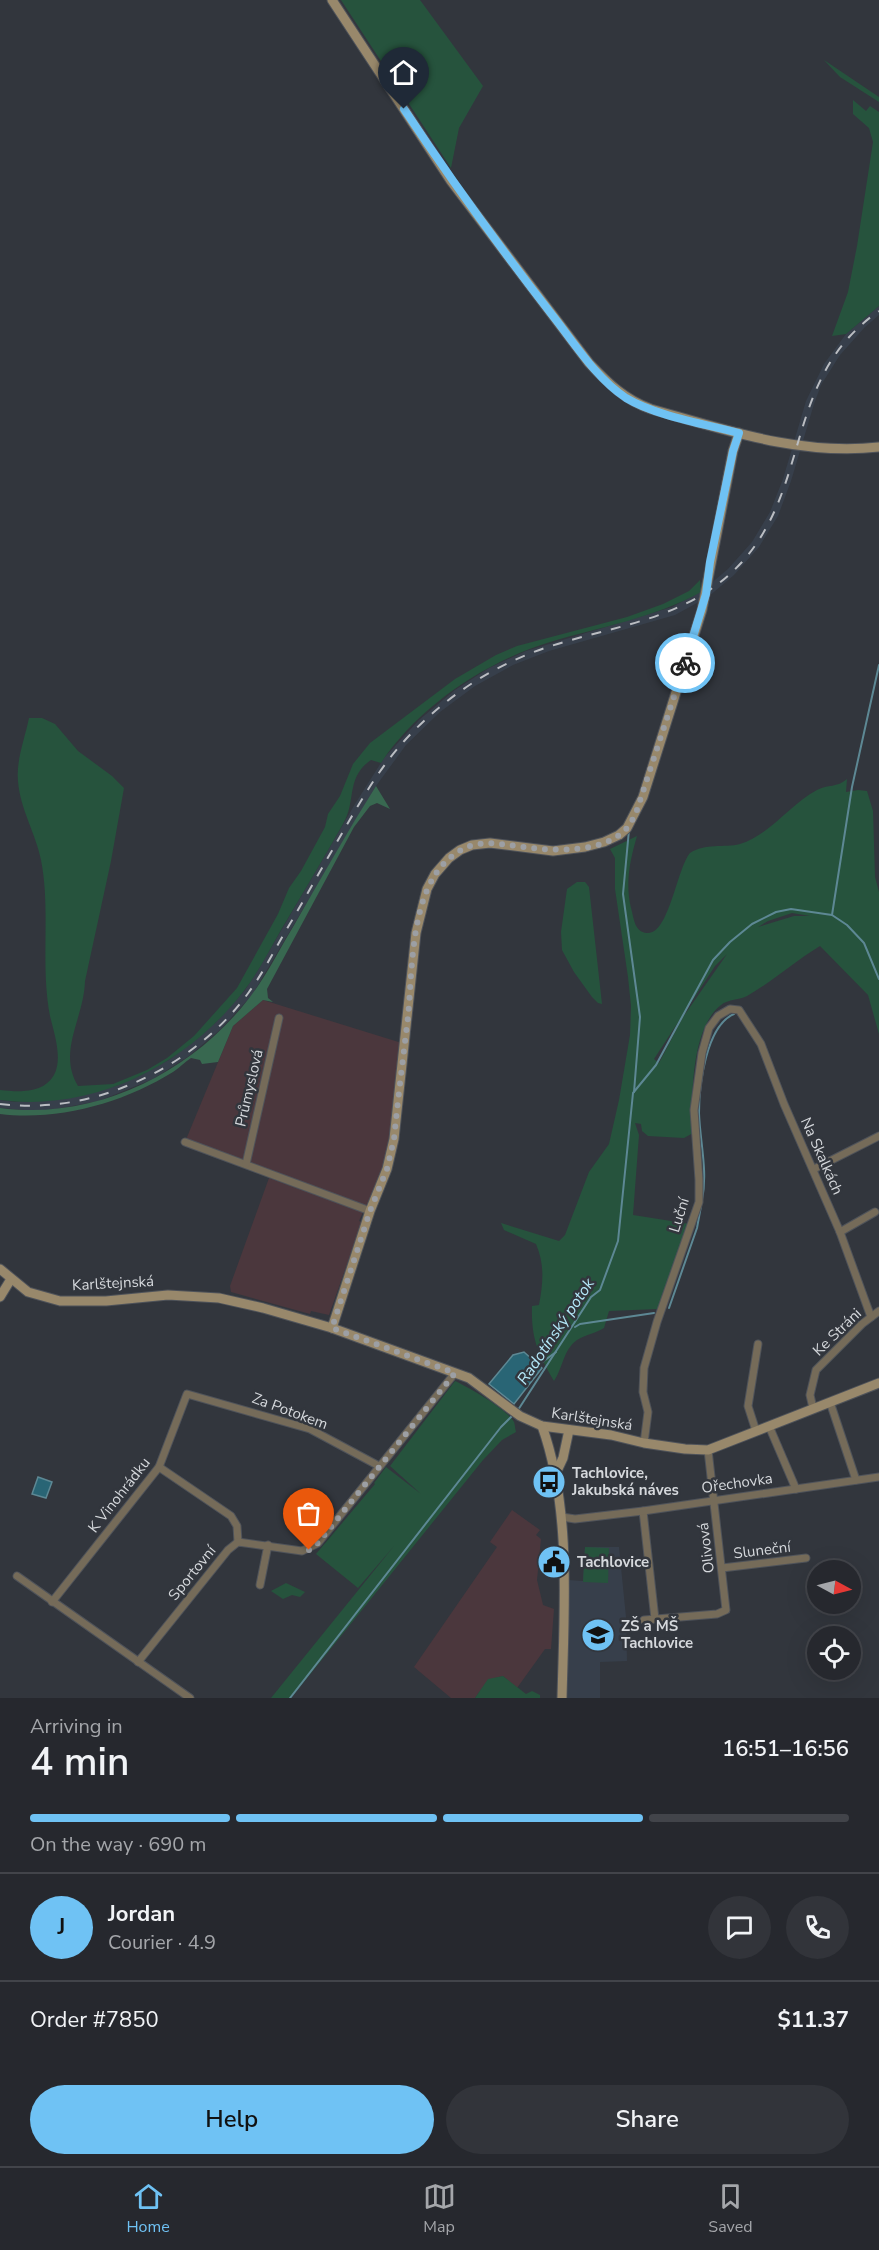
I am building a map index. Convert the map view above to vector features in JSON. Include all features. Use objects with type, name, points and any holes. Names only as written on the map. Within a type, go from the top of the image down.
[{"type":"street","points":[[332,0],[452,181],[594,369],[617,391],[636,404],[739,433],[814,448],[844,450],[879,447]]},
{"type":"street","points":[[332,1328],[370,1211],[387,1169],[394,1139],[416,933],[422,903],[435,874],[449,858],[472,845],[490,843],[553,851],[585,848],[619,835],[627,828],[636,813],[702,610],[731,462],[739,433]]},
{"type":"street","name":"Luční","points":[[644,1443],[648,1412],[643,1392],[644,1368],[657,1322],[699,1202],[694,1110],[702,1053],[710,1028],[718,1017],[730,1009],[739,1010]]},
{"type":"street","name":"Na Skalkách","points":[[739,1010],[761,1044],[784,1104],[840,1232],[871,1317]]},
{"type":"street","name":"Průmyslová","points":[[246,1164],[279,1018]]},
{"type":"street","points":[[814,1169],[879,1136]]},
{"type":"street","points":[[185,1142],[370,1211]]},
{"type":"street","points":[[840,1232],[875,1212]]},
{"type":"street","name":"Karlštejnská","points":[[0,1269],[28,1292],[60,1301],[106,1301],[168,1295],[219,1298],[263,1308],[332,1328],[469,1378],[520,1416],[542,1426],[611,1435],[644,1443],[686,1449],[708,1450],[879,1383]]},
{"type":"street","points":[[0,1297],[11,1279]]},
{"type":"street","name":"Ke Stráni","points":[[813,1408],[810,1395],[816,1370],[879,1311]]},
{"type":"street","points":[[756,1431],[748,1406],[758,1344]]},
{"type":"street","name":"Sportovní","points":[[138,1662],[228,1550],[238,1542],[302,1551],[318,1543],[455,1373]]},
{"type":"street","name":"Za Potokem","points":[[187,1394],[310,1429],[379,1466]]},
{"type":"street","name":"K Vinohrádku","points":[[52,1602],[159,1467],[187,1394]]},
{"type":"street","points":[[830,1402],[856,1480]]},
{"type":"street","points":[[542,1426],[550,1449],[562,1517],[562,1698]]},
{"type":"street","points":[[769,1426],[796,1489]]},
{"type":"street","points":[[555,1474],[562,1458],[568,1430]]},
{"type":"street","name":"Olivová","points":[[655,1619],[724,1613],[727,1608],[708,1450]]},
{"type":"street","points":[[159,1467],[231,1516],[237,1526],[238,1542]]},
{"type":"street","name":"Ořechovka","points":[[562,1517],[575,1519],[643,1511],[879,1477]]},
{"type":"street","points":[[643,1511],[655,1619],[644,1620]]},
{"type":"street","points":[[260,1584],[268,1545]]},
{"type":"street","name":"Sluneční","points":[[722,1568],[806,1558]]},
{"type":"street","points":[[17,1576],[190,1698]]},
{"type":"shaded area","points":[[879,306],[879,315],[840,355],[821,385],[778,516],[759,547],[734,575],[708,597],[675,615],[549,651],[513,665],[475,686],[440,712],[406,745],[376,786],[252,995],[221,1029],[189,1056],[153,1079],[99,1101],[36,1111],[0,1108],[0,1100],[15,1102],[116,1086],[169,1060],[215,1023],[245,990],[258,970],[384,758],[419,720],[455,690],[489,668],[526,651],[672,607],[703,590],[728,569],[752,542],[770,512],[783,479],[806,401],[824,364],[846,334]]},
{"type":"shaded area","points":[[263,1000],[405,1044],[394,1139],[370,1211],[185,1142],[233,1026]]},
{"type":"shaded area","points":[[269,1178],[363,1212],[359,1221],[362,1222],[329,1315],[311,1311],[310,1314],[231,1292],[230,1286]]},
{"type":"shaded area","points":[[512,1510],[540,1530],[536,1535],[541,1539],[537,1580],[543,1605],[554,1609],[551,1649],[545,1649],[517,1688],[503,1676],[488,1680],[475,1698],[451,1698],[414,1667],[497,1547],[490,1542]]},
{"type":"shaded area","name":"ZŠ a MŠ Tachlovice","points":[[585,1547],[619,1547],[626,1617],[627,1661],[600,1662],[600,1698],[568,1698],[568,1580],[583,1581]]},
{"type":"green space","points":[[341,0],[420,0],[483,86],[459,128],[451,168]]},
{"type":"green space","points":[[824,60],[879,97],[879,102],[840,77]]},
{"type":"green space","points":[[853,100],[866,111],[870,106],[879,112],[879,306],[846,334],[832,336],[848,292],[873,142],[869,128],[853,114]]},
{"type":"green space","points":[[700,580],[701,592],[665,609],[550,642],[502,661],[478,674],[434,705],[414,723],[381,763],[371,760],[363,767],[354,782],[350,807],[343,824],[258,970],[243,992],[220,1018],[194,1042],[166,1062],[103,1091],[69,1099],[35,1102],[0,1100],[0,1090],[23,1091],[44,1086],[54,1075],[58,1061],[47,996],[44,879],[39,850],[22,802],[18,781],[20,757],[29,718],[42,718],[55,724],[78,751],[112,776],[124,788],[84,995],[73,1035],[70,1060],[72,1073],[78,1086],[113,1084],[147,1070],[167,1058],[194,1036],[237,988],[278,914],[289,888],[325,827],[328,814],[340,796],[353,764],[370,743],[455,679],[496,655],[517,646],[627,617],[663,604],[689,591]]},
{"type":"green space","points":[[847,779],[846,792],[867,791],[873,811],[875,877],[879,892],[879,1034],[868,995],[820,946],[747,996],[721,1005],[711,1016],[698,1046],[693,1083],[693,1133],[684,1138],[648,1136],[642,1131],[641,1124],[635,1123],[639,1135],[633,1215],[690,1224],[658,1309],[609,1311],[604,1328],[572,1344],[554,1381],[534,1337],[532,1306],[539,1305],[542,1282],[539,1252],[536,1244],[504,1230],[501,1223],[559,1241],[565,1235],[589,1172],[609,1144],[630,1035],[631,1006],[615,889],[615,858],[610,849],[637,836],[629,872],[629,899],[639,930],[647,933],[655,931],[667,913],[685,861],[690,853],[702,848],[734,845],[751,840],[807,796],[821,788]],"holes":[[[792,913],[810,916],[794,916],[758,927]],[[727,954],[683,1017],[659,1063],[654,1059],[715,966]]]},
{"type":"green space","points":[[376,786],[390,809],[377,803],[370,806],[354,827],[267,989],[268,998],[273,1002],[263,1000],[233,1026],[218,1062],[202,1064],[200,1060],[191,1058],[154,1083],[112,1101],[90,1107],[45,1115],[0,1114],[0,1108],[36,1110],[72,1107],[106,1098],[140,1086],[171,1069],[200,1048],[227,1024],[256,989]]},
{"type":"green space","points":[[577,882],[585,882],[589,887],[602,1004],[592,997],[562,950],[561,932],[567,889]]},
{"type":"green space","points":[[455,1381],[504,1411],[514,1422],[516,1432],[502,1440],[483,1460],[291,1698],[271,1698],[394,1546],[358,1588],[316,1554],[375,1484],[386,1467],[421,1494],[390,1466]]},
{"type":"green space","points":[[585,1547],[609,1548],[608,1583],[583,1582]]},
{"type":"green space","points":[[286,1583],[305,1592],[300,1597],[292,1595],[283,1599],[271,1591]]},
{"type":"green space","points":[[503,1676],[526,1694],[532,1691],[540,1695],[540,1698],[475,1698],[488,1679]]},
{"type":"water","points":[[524,1352],[542,1368],[514,1404],[489,1384],[513,1355]]},
{"type":"water","points":[[38,1477],[52,1482],[46,1498],[32,1494]]},
{"type":"waterway","points":[[832,915],[852,787],[879,665]]},
{"type":"waterway","points":[[629,830],[623,894],[640,1017],[634,1092]]},
{"type":"waterway","name":"Radotínský potok","points":[[518,1410],[591,1297],[600,1290],[618,1241],[633,1093],[656,1065],[713,960],[752,924],[776,912],[791,909],[832,915],[847,925],[864,943],[879,979]]},
{"type":"waterway","points":[[702,1200],[704,1167],[699,1113],[703,1073],[706,1058],[717,1031],[724,1021],[734,1014]]},
{"type":"waterway","points":[[669,1308],[697,1228],[701,1206]]},
{"type":"waterway","points":[[575,1327],[580,1324],[654,1313]]},
{"type":"waterway","name":"Radotínský potok","points":[[537,1366],[556,1352]]},
{"type":"waterway","name":"Radotínský potok","points":[[290,1698],[501,1427],[514,1414]]},
{"type":"railway","points":[[0,1104],[32,1106],[79,1101],[109,1093],[142,1079],[177,1060],[209,1036],[237,1008],[249,992],[373,782],[406,739],[437,709],[471,684],[508,663],[548,647],[651,618],[699,597],[721,581],[742,562],[764,532],[780,499],[812,399],[827,367],[849,338],[879,311]]},
{"type":"way so far","points":[[309,1550],[318,1543],[455,1373],[332,1328],[370,1211],[387,1169],[394,1139],[416,933],[427,890],[435,874],[449,858],[472,845],[490,843],[553,851],[585,848],[619,835],[627,828],[642,797],[685,663]]},
{"type":"place","name":"Tachlovice, Jakubská náves","points":[[549,1482]]},
{"type":"place","name":"Tachlovice","points":[[554,1562]]},
{"type":"place","name":"ZŠ a MŠ Tachlovice","points":[[598,1635]]},
{"type":"route","points":[[404,109],[491,236],[589,363],[611,386],[636,404],[739,433],[733,451],[710,562],[706,594],[685,663]]}]
